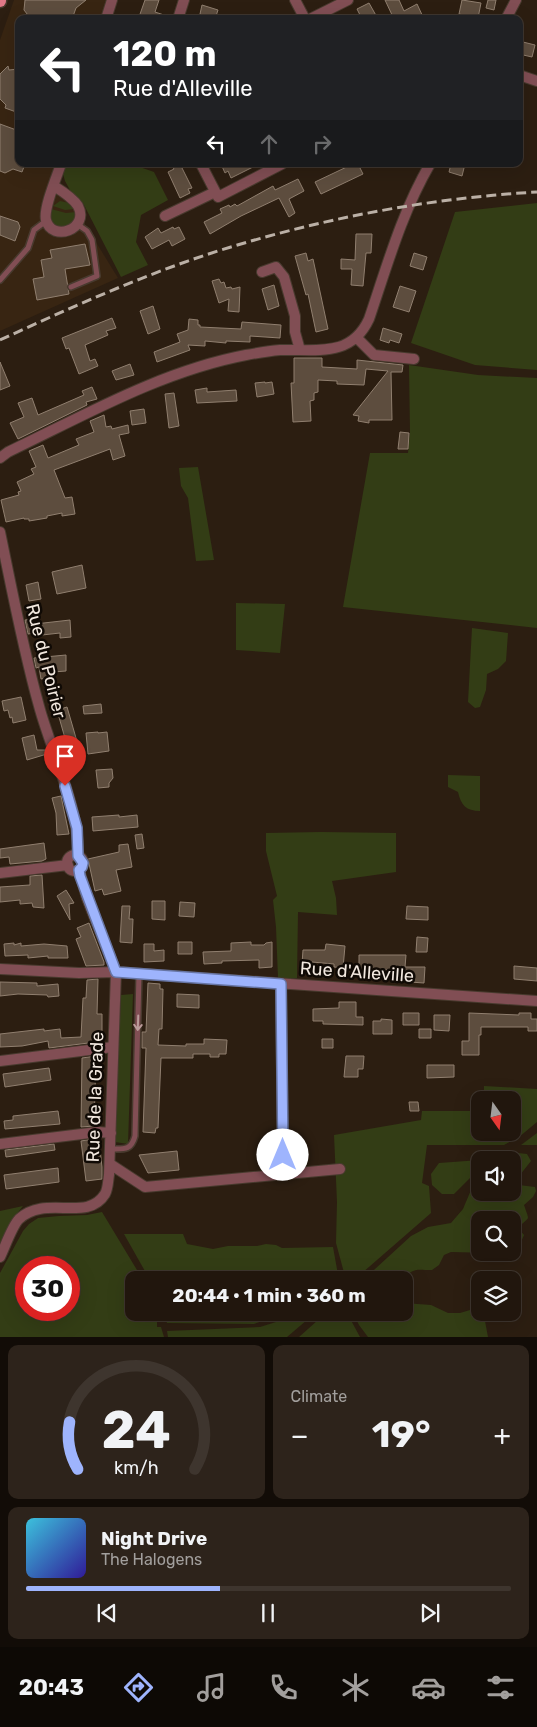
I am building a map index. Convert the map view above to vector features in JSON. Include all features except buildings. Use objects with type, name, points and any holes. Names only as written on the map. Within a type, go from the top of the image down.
[{"type":"street","points":[[0,8],[5,0]]},
{"type":"street","points":[[107,15],[112,0]]},
{"type":"street","points":[[179,15],[184,0]]},
{"type":"street","points":[[295,0],[303,15]]},
{"type":"street","points":[[318,15],[348,0]]},
{"type":"street","points":[[508,15],[516,0]]},
{"type":"street","points":[[523,76],[537,81]]},
{"type":"street","points":[[54,186],[77,204],[80,214],[80,221],[74,228],[65,232],[56,231],[46,221],[46,212],[54,186],[60,167]]},
{"type":"street","points":[[202,167],[218,197],[276,167]]},
{"type":"street","points":[[0,458],[8,452],[122,397],[183,372],[247,355],[279,350],[333,349],[357,338],[364,331],[415,190],[428,167]]},
{"type":"street","points":[[165,216],[215,192]]},
{"type":"street","points":[[262,272],[276,268],[284,277],[296,316],[295,332],[300,350]]},
{"type":"street","points":[[357,338],[374,355],[414,359]]},
{"type":"street","name":"Rue du Poirier","points":[[0,532],[39,706],[77,828],[78,856]]},
{"type":"street","points":[[73,855],[78,856],[83,863],[79,870],[71,869],[68,865],[69,858],[73,855]]},
{"type":"street","points":[[0,873],[68,865]]},
{"type":"street","name":"Rue de la Grade","points":[[0,1257],[18,1220],[32,1211],[45,1207],[72,1208],[91,1206],[99,1201],[106,1192],[110,1164],[116,972],[87,898],[79,870]]},
{"type":"street","name":"Rue d'Alleville","points":[[0,970],[79,973],[116,972],[537,1001]]},
{"type":"street","points":[[281,984],[283,1174]]},
{"type":"street","points":[[0,1062],[113,1047]]},
{"type":"street","points":[[0,1144],[98,1132],[111,1133]]},
{"type":"street","points":[[110,1164],[145,1187],[340,1170]]},
{"type":"lane","points":[[0,280],[28,248],[34,230],[46,221]]},
{"type":"lane","points":[[71,287],[97,276],[92,240],[88,231],[77,224]]},
{"type":"lane","points":[[110,1149],[130,1147],[135,1136],[140,974]]},
{"type":"shaded area","points":[[14,0],[117,0],[112,15],[15,15],[15,167],[63,167],[59,182],[118,278],[0,331],[0,40]]},
{"type":"green space","points":[[65,167],[140,167],[154,172],[168,200],[141,215],[136,242],[148,265],[121,277],[83,203],[71,192],[63,174]]},
{"type":"green space","points":[[60,201],[69,203],[74,209],[65,210],[53,206]]},
{"type":"green space","points":[[537,203],[537,370],[475,365],[411,343],[455,212]]},
{"type":"green space","points":[[51,209],[66,213],[76,212],[75,219],[67,226],[57,226],[51,217]]},
{"type":"green space","points":[[409,365],[478,375],[537,378],[537,628],[343,607],[370,453],[408,453],[410,432]]},
{"type":"green space","points":[[198,467],[214,560],[196,561],[188,498],[181,486],[179,468]]},
{"type":"green space","points":[[236,603],[285,604],[280,653],[236,650]]},
{"type":"green space","points":[[472,628],[508,633],[506,661],[498,669],[487,674],[486,690],[480,707],[475,708],[468,702]]},
{"type":"green space","points":[[448,775],[480,776],[480,811],[471,810],[465,806],[458,792],[448,787]]},
{"type":"green space","points":[[266,833],[396,833],[396,872],[332,881],[337,915],[298,912],[297,978],[278,978],[273,900],[277,896],[266,851]]},
{"type":"green space","points":[[133,994],[128,1144],[115,1142],[121,995]]},
{"type":"green space","points":[[484,1086],[537,1089],[537,1122],[521,1135],[521,1091],[484,1091]]},
{"type":"green space","points":[[422,1111],[471,1111],[471,1141],[512,1141],[504,1145],[427,1145],[422,1183],[429,1186],[431,1213],[364,1271],[344,1271],[336,1243],[337,1202],[334,1135],[421,1120]]},
{"type":"green space","points":[[537,1133],[537,1145],[521,1145]]},
{"type":"green space","points":[[521,1153],[527,1154],[531,1161],[521,1174]]},
{"type":"green space","points":[[471,1161],[471,1177],[454,1194],[442,1194],[432,1185],[431,1174],[439,1163]]},
{"type":"green space","points":[[521,1185],[535,1187],[536,1191],[533,1197],[524,1205],[528,1218],[521,1225],[521,1211],[471,1211],[471,1252],[451,1252],[444,1255],[439,1265],[432,1270],[373,1271],[411,1236],[428,1227],[451,1223],[463,1209],[471,1190],[471,1201],[521,1201]]},
{"type":"green space","points":[[23,1206],[12,1220],[0,1243],[0,1211]]},
{"type":"green space","points":[[102,1212],[138,1271],[125,1271],[125,1321],[157,1321],[157,1327],[161,1327],[164,1337],[0,1337],[0,1273],[23,1231],[29,1224],[38,1218],[87,1215]]},
{"type":"green space","points":[[521,1232],[524,1235],[521,1242]]},
{"type":"green space","points":[[124,1234],[183,1234],[187,1244],[213,1249],[228,1246],[257,1246],[266,1244],[282,1248],[333,1247],[337,1271],[145,1271]]},
{"type":"green space","points":[[413,1304],[431,1305],[448,1313],[460,1313],[471,1310],[471,1321],[485,1321],[488,1337],[368,1337],[357,1321],[413,1321]]},
{"type":"green space","points":[[166,1321],[262,1321],[254,1324],[167,1323]]},
{"type":"green space","points":[[279,1321],[306,1321],[287,1337],[168,1337],[167,1331],[260,1327]]},
{"type":"green space","points":[[317,1321],[351,1321],[360,1337],[299,1337]]},
{"type":"railway","points":[[0,340],[82,303],[193,259],[299,228],[378,211],[417,205],[457,199],[537,192]]},
{"type":"route","points":[[65,786],[77,828],[78,856],[82,858],[83,863],[79,870],[80,876],[116,972],[281,984],[283,1155]]}]
